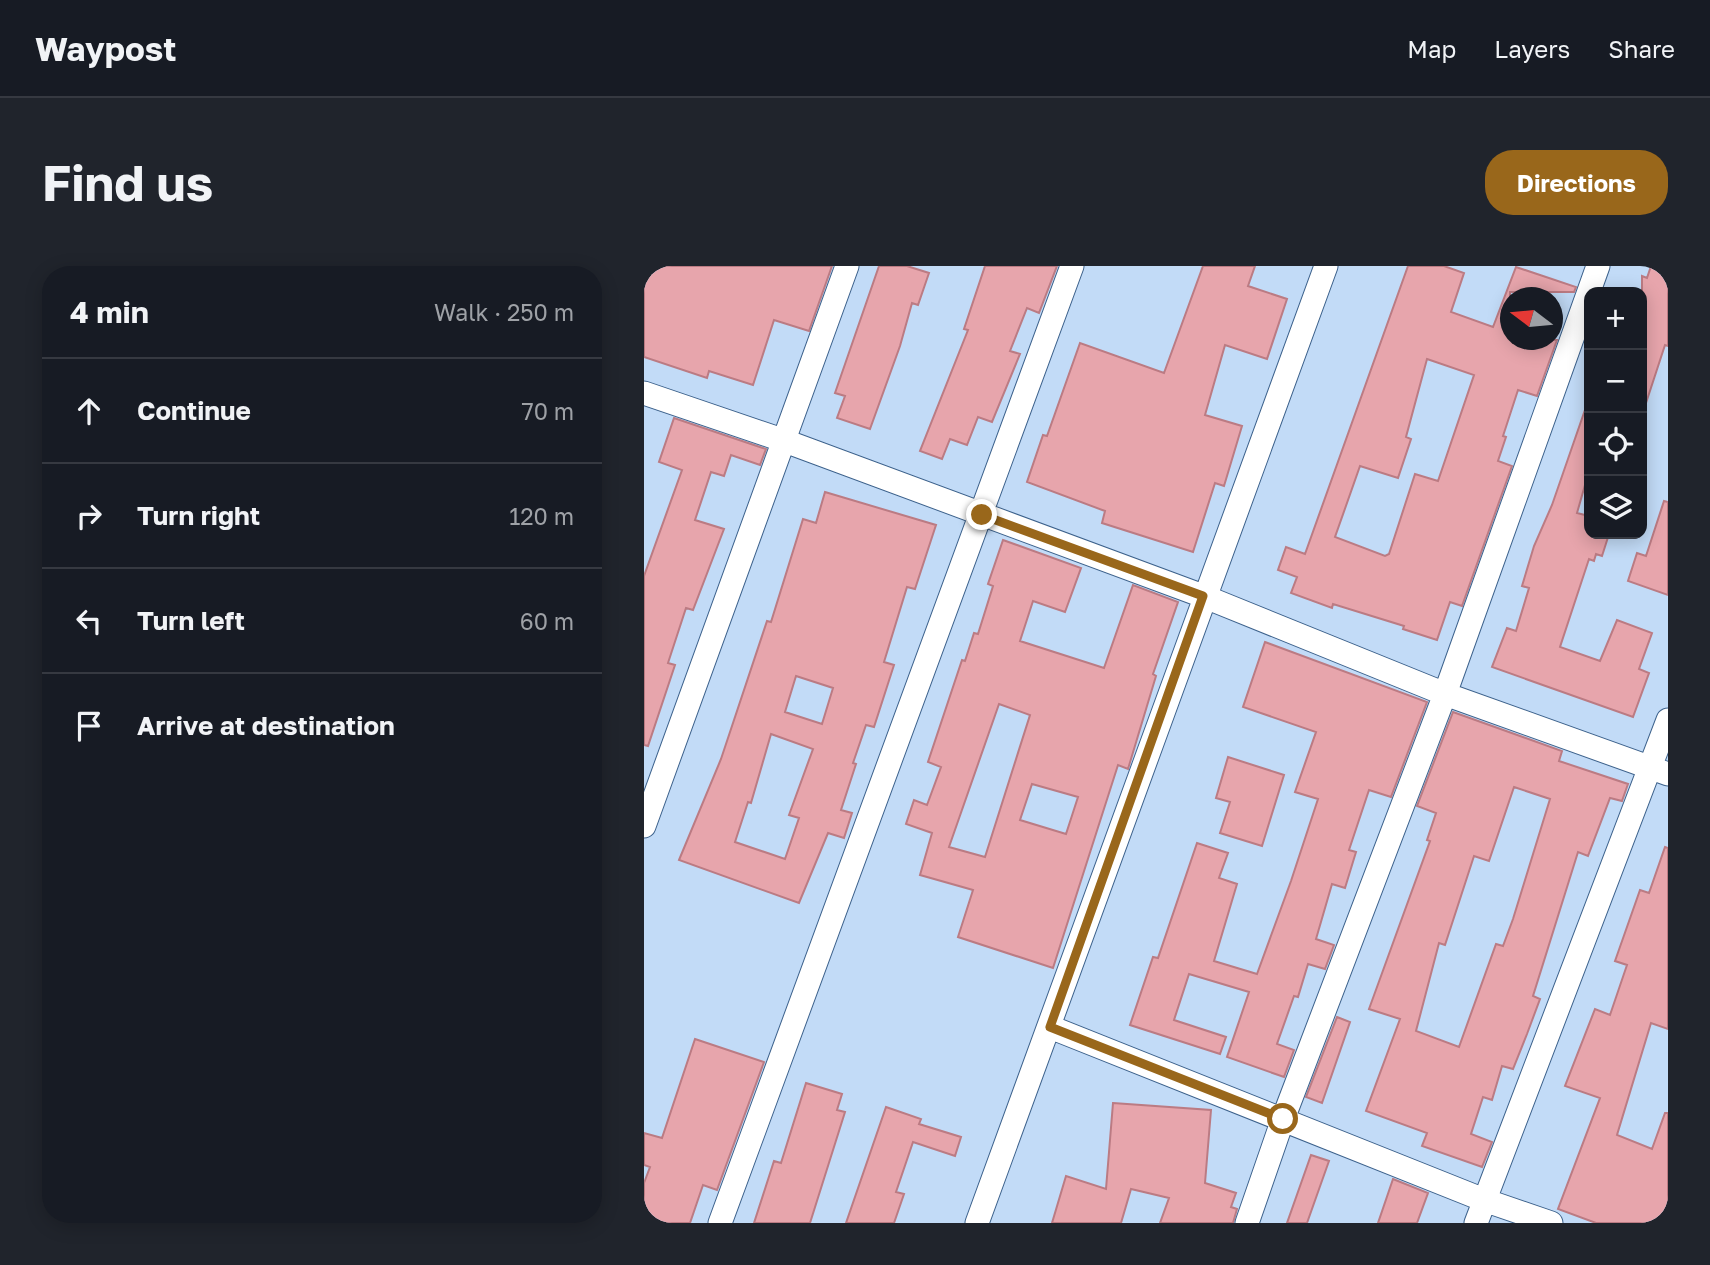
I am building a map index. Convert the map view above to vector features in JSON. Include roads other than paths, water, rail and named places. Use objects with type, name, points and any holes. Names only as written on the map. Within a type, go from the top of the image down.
[{"type":"street","points":[[644,826],[847,266]]},
{"type":"street","points":[[720,1223],[1072,266]]},
{"type":"street","points":[[977,1223],[1050,1027],[1203,596],[1326,266]]},
{"type":"street","points":[[1247,1223],[1283,1119],[1446,694],[1598,266]]},
{"type":"street","points":[[644,393],[785,441],[1203,596],[1446,694],[1660,771]]},
{"type":"street","points":[[1476,1223],[1660,771],[1668,720]]},
{"type":"street","points":[[1050,1027],[1484,1200],[1551,1223]]}]
